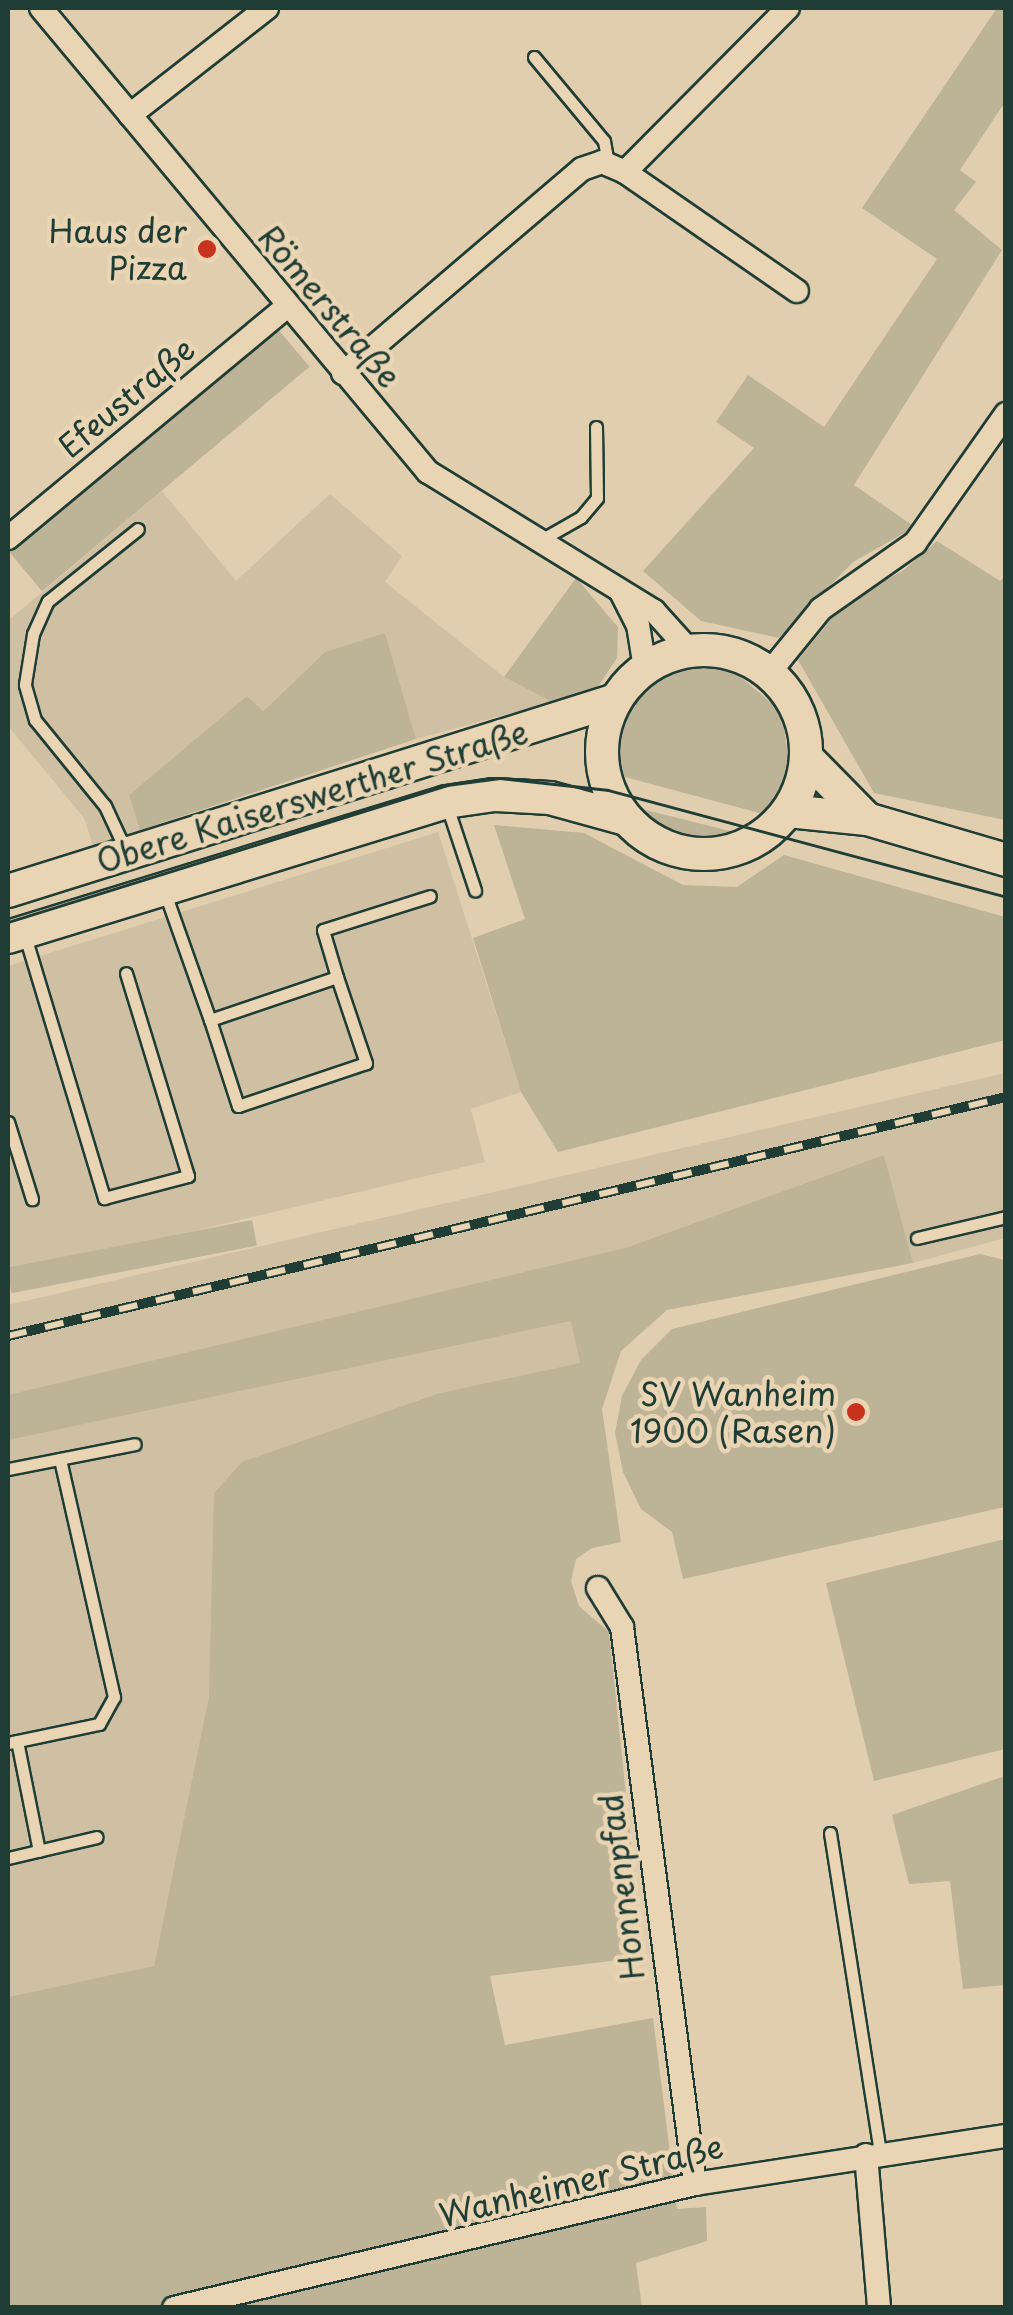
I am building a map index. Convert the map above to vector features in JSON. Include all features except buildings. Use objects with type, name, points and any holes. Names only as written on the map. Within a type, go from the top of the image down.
[{"type":"street","name":"Römerstraße","points":[[41,8],[428,472],[654,612],[690,650]]},
{"type":"street","points":[[130,115],[266,8]]},
{"type":"street","points":[[616,168],[788,8]]},
{"type":"street","points":[[343,373],[582,169],[616,168],[797,291]]},
{"type":"street","name":"Efeustraße","points":[[8,538],[287,306]]},
{"type":"street","points":[[768,673],[821,609],[915,543],[1006,414]]},
{"type":"street","points":[[620,589],[638,624],[645,668]]},
{"type":"street","points":[[690,650],[718,650],[768,673],[793,701],[806,758],[788,811],[764,836],[707,855],[676,851],[626,819],[608,790],[601,753],[616,700],[645,668],[690,650]]},
{"type":"street","name":"Obere Kaiserswerther Straße","points":[[8,891],[616,700]]},
{"type":"street","points":[[806,758],[867,820]]},
{"type":"street","name":"Obere Kaiserswerther Straße","points":[[16,935],[446,802],[494,795],[550,798],[626,819]]},
{"type":"street","points":[[788,811],[867,820],[1006,860]]},
{"type":"street","name":"Honnenpfad","points":[[598,1588],[622,1627],[682,2120],[696,2184]]},
{"type":"street","name":"Wanheimer Straße","points":[[189,2306],[696,2184],[1006,2136]]},
{"type":"street","points":[[873,2154],[879,2308]]},
{"type":"lane","points":[[534,56],[604,141],[616,168]]},
{"type":"lane","points":[[538,541],[581,517],[597,498],[596,427]]},
{"type":"lane","points":[[127,853],[105,806],[35,720],[25,684],[33,634],[48,602],[138,529]]},
{"type":"lane","points":[[446,802],[475,890]]},
{"type":"lane","points":[[164,889],[238,1106],[366,1063],[322,930],[430,896]]},
{"type":"lane","points":[[16,935],[104,1198],[188,1176],[126,974]]},
{"type":"lane","points":[[210,1020],[338,977]]},
{"type":"lane","points":[[8,1122],[32,1199]]},
{"type":"lane","points":[[918,1238],[1006,1217]]},
{"type":"lane","points":[[8,1469],[135,1444]]},
{"type":"lane","points":[[39,1851],[12,1742],[99,1724],[114,1698],[60,1459]]},
{"type":"lane","points":[[830,1833],[873,2154]]},
{"type":"lane","points":[[8,1858],[97,1837]]},
{"type":"shaded area","points":[[997,8],[1005,8],[1005,102],[960,170],[976,182],[954,210],[1002,250],[854,485],[915,527],[853,562],[779,638],[701,621],[643,571],[754,448],[716,422],[748,375],[824,427],[937,259],[862,208]]},
{"type":"shaded area","points":[[276,327],[309,367],[42,591],[9,551]]},
{"type":"shaded area","points":[[162,491],[236,581],[330,494],[402,556],[385,582],[504,677],[552,702],[416,739],[385,634],[325,652],[262,711],[247,696],[129,795],[140,830],[93,846],[84,818],[8,726],[8,621]]},
{"type":"shaded area","points":[[937,541],[1000,581],[1005,576],[1005,820],[874,793],[798,660],[845,602],[904,570]]},
{"type":"shaded area","points":[[576,578],[618,627],[617,658],[595,691],[552,702],[504,677]]},
{"type":"shaded area","points":[[385,633],[416,739],[140,830],[129,795],[247,696],[263,711],[325,652]]},
{"type":"shaded area","points":[[704,663],[730,668],[782,712],[790,772],[763,814],[621,776],[615,748],[629,707],[674,669]]},
{"type":"shaded area","points":[[634,807],[734,832],[707,842],[678,838]]},
{"type":"shaded area","points":[[494,825],[584,833],[683,885],[737,887],[784,855],[1005,917],[1005,1040],[558,1152],[521,1092],[473,938],[525,919]]},
{"type":"shaded area","points":[[438,832],[521,1092],[471,1109],[485,1162],[8,1275],[8,966]]},
{"type":"shaded area","points":[[1005,1073],[1005,1238],[913,1263],[884,1155],[625,1248],[565,1263],[580,1364],[440,1393],[209,1696],[154,1967],[8,1997],[8,1305]]},
{"type":"shaded area","points":[[884,1155],[913,1263],[667,1310],[621,1351],[602,1409],[621,1542],[592,1548],[576,1559],[571,1581],[579,1606],[609,1632],[643,1957],[490,1976],[505,2045],[653,2018],[677,2209],[706,2207],[707,2241],[636,2263],[642,2307],[8,2307],[8,1997],[154,1966],[209,1696],[214,1493],[242,1462],[440,1393],[580,1363],[571,1321],[8,1440],[8,1395],[625,1248]]},
{"type":"shaded area","points":[[252,1220],[257,1246],[12,1293],[8,1267]]},
{"type":"shaded area","name":"SV Wanheim 1900 (Rasen)","points":[[980,1254],[1005,1260],[1005,1507],[683,1579],[672,1532],[641,1509],[623,1472],[615,1433],[622,1396],[641,1360],[672,1329]]},
{"type":"shaded area","points":[[1005,1539],[1005,1749],[874,1781],[826,1583]]},
{"type":"shaded area","points":[[1005,1776],[1005,1985],[963,1989],[950,1881],[909,1884],[892,1815]]},
{"type":"tram line","points":[[8,922],[447,785],[500,778],[608,790],[1006,897]]},
{"type":"railway","points":[[8,1336],[1006,1097]]},
{"type":"place","name":"Haus der Pizza","points":[[207,249]]},
{"type":"place","name":"SV Wanheim 1900 (Rasen)","points":[[856,1412]]}]
